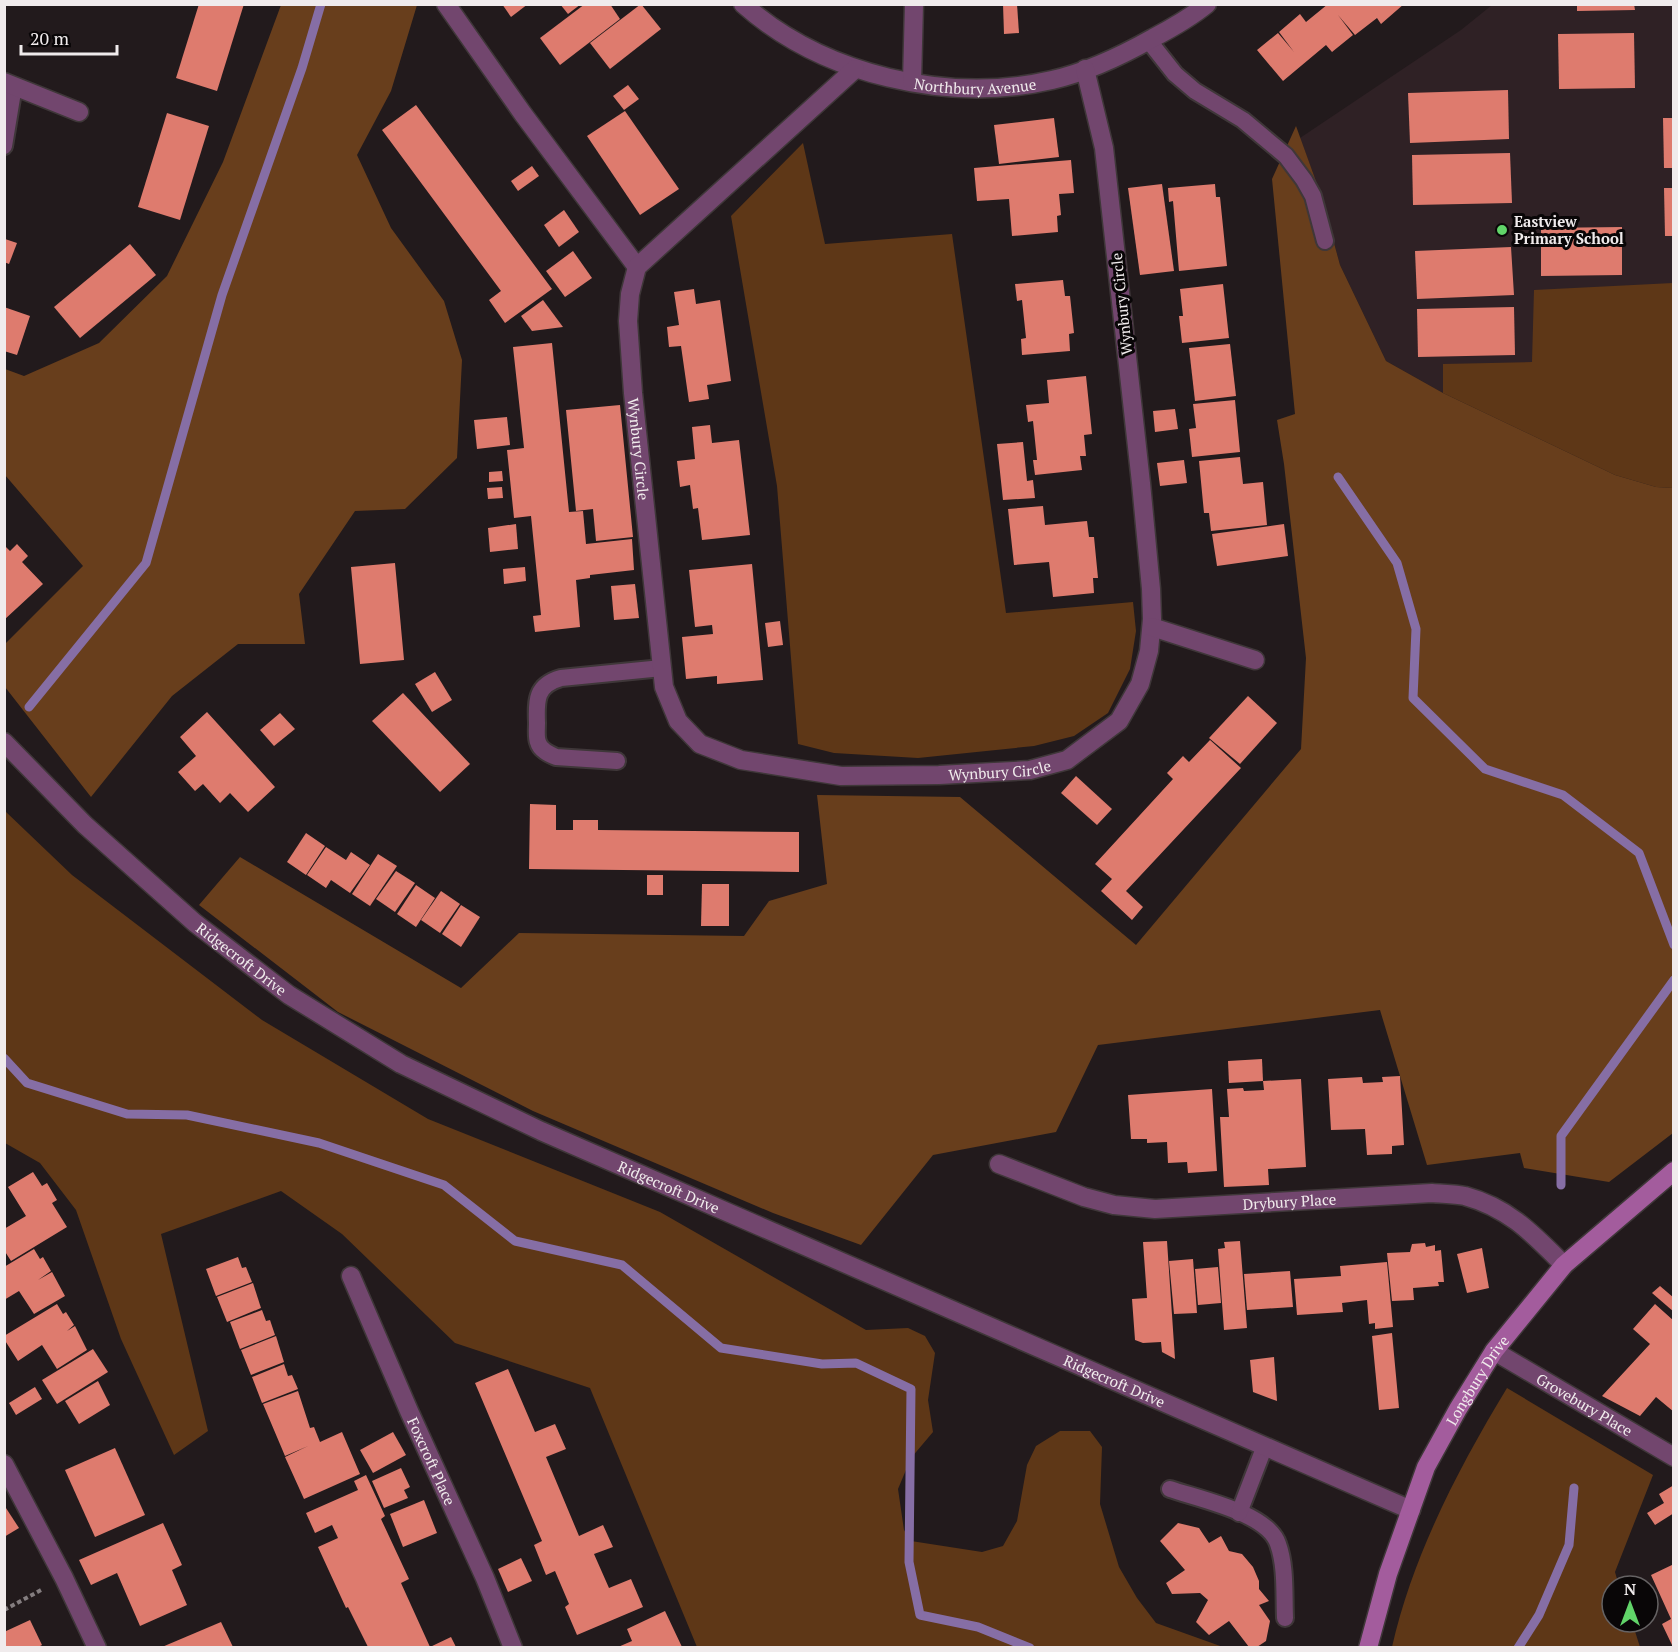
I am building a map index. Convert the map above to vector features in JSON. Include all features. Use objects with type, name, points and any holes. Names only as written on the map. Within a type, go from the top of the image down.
[{"type":"street","points":[[446,4],[523,114],[637,267],[855,69]]},
{"type":"street","name":"Northbury Avenue","points":[[743,4],[756,16],[805,48],[855,69],[951,88],[1002,87],[1052,80],[1114,59],[1192,17],[1207,4]]},
{"type":"street","points":[[912,82],[914,4]]},
{"type":"street","name":"Wynbury Circle","points":[[637,267],[630,294],[628,321],[633,393],[664,687],[678,721],[700,744],[741,760],[841,776],[939,775],[1030,770],[1066,760],[1119,721],[1140,684],[1149,651],[1152,627],[1142,483],[1104,148],[1085,69]]},
{"type":"street","points":[[9,84],[79,112]]},
{"type":"street","points":[[1152,627],[1255,660]]},
{"type":"street","name":"Ridgecroft Drive","points":[[4,742],[85,825],[195,923],[289,995],[401,1064],[541,1131],[1264,1448],[1411,1510]]},
{"type":"street","name":"Drybury Place","points":[[999,1164],[1084,1197],[1114,1205],[1155,1209],[1432,1193],[1464,1196],[1489,1205],[1521,1223],[1564,1265]]},
{"type":"street","name":"Longbury Drive","points":[[1368,1647],[1388,1574],[1432,1458],[1458,1409],[1494,1350],[1564,1265],[1674,1171]]},
{"type":"street","name":"Foxcroft Place","points":[[351,1276],[485,1578],[513,1647]]},
{"type":"street","name":"Grovebury Place","points":[[1494,1350],[1674,1457]]},
{"type":"street","points":[[4,1464],[64,1578],[97,1647]]},
{"type":"lane","points":[[1149,41],[1176,74],[1195,91],[1243,120],[1286,156],[1313,196],[1325,241]]},
{"type":"lane","points":[[4,146],[9,84]]},
{"type":"lane","points":[[617,761],[556,758],[547,754],[538,743],[536,701],[550,681],[561,678],[662,668]]},
{"type":"lane","points":[[1239,1513],[1264,1448]]},
{"type":"lane","points":[[1170,1489],[1239,1513],[1263,1524],[1273,1533],[1282,1560],[1285,1618]]},
{"type":"path","points":[[4,1610],[64,1578]]},
{"type":"shaded area","points":[[281,5],[417,5],[391,91],[357,155],[391,228],[444,301],[462,360],[457,458],[405,509],[355,511],[299,594],[305,644],[238,644],[172,696],[91,797],[5,687],[5,644],[83,566],[5,475],[5,369],[24,376],[99,343],[167,276],[223,162]]},
{"type":"shaded area","name":"Eastview Primary School","points":[[1492,5],[1673,5],[1673,488],[1443,393],[1386,361],[1340,265],[1321,195],[1300,138],[1461,30]]},
{"type":"shaded area","points":[[1296,126],[1321,195],[1340,265],[1386,361],[1443,393],[1615,475],[1656,487],[1673,488],[1673,1133],[1609,1182],[1524,1168],[1520,1153],[1427,1165],[1380,1010],[1098,1045],[1056,1132],[933,1155],[861,1245],[773,1213],[533,1111],[338,1012],[199,905],[240,857],[461,988],[519,933],[744,936],[769,901],[827,884],[817,795],[960,797],[1136,945],[1301,749],[1306,658],[1277,420],[1295,414],[1272,179]]},
{"type":"shaded area","points":[[803,143],[825,244],[952,234],[1006,613],[1133,602],[1136,631],[1130,669],[1108,713],[1074,736],[1034,746],[918,758],[834,753],[798,744],[777,486],[731,216]]},
{"type":"shaded area","points":[[1673,283],[1673,488],[1656,487],[1615,475],[1443,393],[1443,364],[1532,362],[1534,290]]},
{"type":"shaded area","points":[[5,811],[72,875],[262,1020],[428,1119],[660,1212],[866,1330],[908,1328],[925,1336],[935,1353],[928,1400],[933,1432],[911,1458],[898,1489],[904,1530],[911,1541],[982,1552],[1003,1546],[1017,1521],[1027,1465],[1036,1446],[1060,1431],[1090,1431],[1102,1447],[1100,1504],[1119,1567],[1137,1598],[1156,1623],[1223,1647],[697,1647],[590,1388],[455,1343],[342,1234],[281,1191],[161,1234],[208,1431],[174,1455],[121,1339],[76,1210],[40,1163],[5,1143]]},
{"type":"shaded area","points":[[1507,1388],[1653,1475],[1616,1574],[1600,1574],[1600,1634],[1636,1634],[1640,1647],[1392,1647],[1412,1579],[1425,1546],[1471,1450]]},
{"type":"building","points":[[199,4],[244,4],[217,91],[176,78]]},
{"type":"building","points":[[502,4],[528,4],[511,17]]},
{"type":"building","points":[[560,4],[581,4],[568,14]]},
{"type":"building","points":[[585,4],[610,4],[620,19],[560,65],[540,38]]},
{"type":"building","points":[[641,4],[661,29],[610,69],[590,43]]},
{"type":"building","points":[[1003,4],[1017,4],[1019,33],[1004,34]]},
{"type":"building","points":[[1328,4],[1404,4],[1381,24],[1377,18],[1355,35],[1338,15],[1353,35],[1332,52],[1326,45],[1283,81],[1257,50],[1278,33],[1294,52],[1279,32],[1300,14],[1306,22]]},
{"type":"building","points":[[1577,4],[1634,4],[1635,10],[1577,11]]},
{"type":"building","points":[[1634,33],[1635,88],[1559,89],[1558,34]]},
{"type":"building","points":[[628,85],[639,99],[624,110],[613,96]]},
{"type":"building","points":[[1508,90],[1509,139],[1410,143],[1408,93]]},
{"type":"building","points":[[416,105],[552,289],[505,323],[489,300],[501,291],[382,130]]},
{"type":"building","points":[[625,111],[679,189],[640,215],[587,136]]},
{"type":"building","points":[[167,113],[209,126],[180,220],[138,207]]},
{"type":"building","points":[[1054,118],[1059,157],[999,164],[994,125]]},
{"type":"building","points":[[1663,118],[1674,118],[1674,168],[1664,168]]},
{"type":"building","points":[[1510,153],[1512,203],[1413,205],[1412,155]]},
{"type":"building","points":[[1071,160],[1074,193],[1059,194],[1061,215],[1057,216],[1058,232],[1012,236],[1009,199],[977,201],[974,168]]},
{"type":"building","points":[[532,166],[539,176],[518,191],[511,181]]},
{"type":"building","points":[[1162,184],[1174,271],[1140,275],[1128,188]]},
{"type":"building","points":[[1215,184],[1216,197],[1220,197],[1227,266],[1179,271],[1173,201],[1169,202],[1168,188]]},
{"type":"building","points":[[1664,188],[1674,188],[1674,236],[1665,236]]},
{"type":"building","points":[[564,210],[579,232],[559,247],[544,225]]},
{"type":"building","points":[[1622,227],[1622,275],[1541,276],[1541,228]]},
{"type":"building","points":[[5,239],[17,243],[9,264],[4,262]]},
{"type":"building","points":[[130,244],[156,275],[80,338],[54,307]]},
{"type":"building","points":[[1511,247],[1514,295],[1417,299],[1415,251]]},
{"type":"building","points":[[573,251],[592,278],[565,297],[546,271]]},
{"type":"building","points":[[1063,280],[1065,296],[1070,296],[1074,333],[1069,334],[1070,351],[1022,355],[1021,339],[1026,338],[1022,300],[1017,301],[1015,284]]},
{"type":"building","points":[[1223,284],[1229,338],[1182,343],[1179,316],[1183,316],[1180,289]]},
{"type":"building","points":[[694,289],[696,304],[720,300],[731,381],[707,385],[709,399],[689,402],[681,346],[669,347],[667,327],[679,325],[674,292]]},
{"type":"building","points":[[543,300],[563,327],[532,331],[521,316]]},
{"type":"building","points":[[4,307],[30,316],[17,355],[4,351]]},
{"type":"building","points":[[1514,307],[1515,355],[1418,357],[1417,309]]},
{"type":"building","points":[[552,343],[569,512],[583,511],[586,544],[632,539],[634,570],[590,575],[590,578],[576,580],[580,627],[535,632],[533,616],[541,615],[531,516],[514,518],[507,450],[524,448],[513,347]]},
{"type":"building","points":[[1230,344],[1236,396],[1195,401],[1189,348]]},
{"type":"building","points":[[1086,376],[1092,434],[1084,435],[1086,456],[1080,456],[1082,470],[1035,475],[1033,460],[1037,460],[1033,421],[1028,422],[1026,405],[1049,403],[1047,380]]},
{"type":"building","points":[[1235,400],[1240,452],[1192,457],[1189,429],[1196,428],[1193,404]]},
{"type":"building","points":[[620,405],[633,537],[596,541],[593,509],[576,511],[566,410]]},
{"type":"building","points":[[1175,409],[1178,429],[1155,432],[1153,411]]},
{"type":"building","points":[[507,417],[510,445],[477,449],[474,420]]},
{"type":"building","points":[[710,425],[712,443],[739,440],[750,535],[702,540],[698,508],[693,509],[690,485],[680,487],[677,461],[695,459],[692,427]]},
{"type":"building","points":[[1023,442],[1027,481],[1033,480],[1035,498],[1003,500],[997,444]]},
{"type":"building","points":[[1240,457],[1243,484],[1263,482],[1267,525],[1211,531],[1209,513],[1204,513],[1199,461]]},
{"type":"building","points":[[1184,460],[1187,483],[1160,486],[1157,463]]},
{"type":"building","points":[[502,471],[503,481],[489,482],[489,472]]},
{"type":"building","points":[[502,487],[503,498],[488,499],[487,488]]},
{"type":"building","points":[[1043,506],[1045,525],[1087,521],[1089,537],[1094,537],[1098,578],[1093,578],[1094,593],[1053,597],[1049,562],[1014,565],[1008,509]]},
{"type":"building","points":[[516,524],[518,549],[490,552],[488,528]]},
{"type":"building","points":[[1284,524],[1288,556],[1217,566],[1212,534]]},
{"type":"building","points":[[17,544],[28,556],[22,562],[43,584],[4,620],[4,545],[10,551]]},
{"type":"building","points":[[395,563],[404,660],[360,664],[351,567]]},
{"type":"building","points":[[752,564],[763,680],[717,684],[717,676],[686,679],[682,637],[713,634],[712,625],[695,627],[689,570]]},
{"type":"building","points":[[525,567],[526,581],[504,584],[503,569]]},
{"type":"building","points":[[635,584],[639,618],[614,620],[611,586]]},
{"type":"building","points":[[780,621],[783,645],[768,647],[765,623]]},
{"type":"building","points":[[435,672],[452,700],[432,712],[415,684]]},
{"type":"building","points":[[403,693],[470,764],[440,792],[372,721]]},
{"type":"building","points":[[1248,696],[1277,723],[1240,764],[1209,738]]},
{"type":"building","points":[[207,712],[275,787],[248,812],[230,793],[220,803],[203,784],[195,791],[178,772],[196,756],[180,737]]},
{"type":"building","points":[[280,713],[295,729],[274,746],[260,730]]},
{"type":"building","points":[[1210,740],[1241,768],[1126,891],[1143,907],[1132,920],[1101,891],[1112,879],[1095,864],[1173,779],[1167,773],[1183,756],[1189,762]]},
{"type":"building","points":[[1076,776],[1112,809],[1097,825],[1061,793]]},
{"type":"building","points":[[530,804],[556,805],[556,830],[573,830],[573,820],[598,820],[598,830],[799,832],[799,872],[529,869]]},
{"type":"building","points":[[306,833],[325,846],[306,875],[287,862]]},
{"type":"building","points":[[326,847],[346,860],[351,852],[370,865],[350,893],[331,880],[326,888],[307,875]]},
{"type":"building","points":[[378,854],[397,866],[370,906],[352,894]]},
{"type":"building","points":[[396,871],[415,883],[395,912],[376,899]]},
{"type":"building","points":[[647,875],[663,875],[663,895],[647,895]]},
{"type":"building","points":[[702,884],[729,884],[729,926],[701,926]]},
{"type":"building","points":[[416,885],[435,898],[416,927],[397,914]]},
{"type":"building","points":[[441,891],[460,904],[440,933],[421,920]]},
{"type":"building","points":[[461,905],[480,917],[461,947],[442,934]]},
{"type":"building","points":[[1262,1059],[1263,1081],[1229,1083],[1228,1061]]},
{"type":"building","points":[[1400,1076],[1404,1145],[1392,1146],[1392,1154],[1367,1155],[1365,1129],[1331,1130],[1328,1079],[1362,1077],[1363,1083],[1383,1082],[1382,1077]]},
{"type":"building","points":[[1301,1079],[1306,1167],[1268,1169],[1269,1185],[1224,1187],[1220,1117],[1229,1117],[1227,1089],[1264,1090],[1263,1081]]},
{"type":"building","points":[[1212,1089],[1217,1171],[1188,1173],[1187,1162],[1168,1163],[1167,1142],[1147,1143],[1147,1139],[1131,1139],[1128,1095]]},
{"type":"building","points":[[33,1172],[42,1186],[47,1183],[57,1200],[52,1203],[67,1227],[11,1261],[4,1250],[4,1229],[26,1216],[8,1187]]},
{"type":"building","points":[[1167,1241],[1175,1359],[1162,1352],[1161,1342],[1143,1343],[1135,1340],[1132,1299],[1147,1298],[1143,1242]]},
{"type":"building","points":[[1240,1241],[1247,1328],[1224,1330],[1218,1249],[1225,1248],[1224,1242]]},
{"type":"building","points":[[1425,1243],[1426,1247],[1435,1245],[1435,1251],[1441,1250],[1444,1282],[1438,1282],[1439,1286],[1413,1288],[1414,1300],[1392,1301],[1387,1253],[1410,1252],[1412,1244]]},
{"type":"building","points":[[1482,1248],[1489,1288],[1467,1293],[1457,1254]]},
{"type":"building","points":[[34,1249],[40,1259],[43,1257],[51,1271],[38,1280],[52,1272],[65,1296],[34,1314],[19,1291],[4,1300],[4,1267]]},
{"type":"building","points":[[238,1257],[242,1268],[246,1267],[252,1282],[216,1296],[206,1269]]},
{"type":"building","points":[[1193,1259],[1197,1313],[1174,1314],[1169,1261]]},
{"type":"building","points":[[1387,1262],[1393,1327],[1375,1329],[1375,1323],[1369,1324],[1367,1300],[1342,1303],[1343,1312],[1297,1315],[1294,1279],[1341,1276],[1340,1266]]},
{"type":"building","points":[[1218,1267],[1221,1303],[1198,1305],[1195,1269]]},
{"type":"building","points":[[1290,1271],[1293,1307],[1247,1310],[1244,1274]]},
{"type":"building","points":[[253,1283],[261,1308],[227,1322],[217,1297]]},
{"type":"building","points":[[1660,1286],[1674,1298],[1674,1312],[1652,1293]]},
{"type":"building","points":[[57,1304],[63,1314],[66,1312],[74,1325],[67,1331],[75,1326],[87,1350],[57,1369],[42,1345],[18,1361],[4,1336]]},
{"type":"building","points":[[1655,1304],[1674,1321],[1674,1412],[1656,1397],[1640,1416],[1602,1396],[1650,1344],[1633,1329]]},
{"type":"building","points":[[262,1310],[266,1321],[270,1320],[275,1335],[240,1349],[230,1322]]},
{"type":"building","points":[[1392,1333],[1399,1408],[1379,1410],[1372,1336]]},
{"type":"building","points":[[276,1336],[284,1362],[251,1375],[241,1350]]},
{"type":"building","points":[[93,1349],[108,1372],[57,1404],[42,1380]]},
{"type":"building","points":[[1274,1357],[1277,1401],[1253,1392],[1250,1360]]},
{"type":"building","points":[[284,1364],[288,1376],[292,1375],[298,1389],[262,1403],[252,1377]]},
{"type":"building","points":[[508,1369],[535,1432],[555,1424],[566,1449],[546,1457],[579,1536],[603,1525],[613,1547],[594,1554],[609,1588],[631,1579],[643,1607],[577,1635],[565,1607],[569,1604],[555,1571],[546,1575],[534,1545],[542,1541],[475,1383]]},
{"type":"building","points":[[98,1381],[110,1405],[79,1424],[65,1401]]},
{"type":"building","points":[[35,1387],[42,1399],[16,1415],[9,1403]]},
{"type":"building","points":[[298,1391],[310,1428],[314,1427],[320,1442],[342,1432],[360,1474],[304,1499],[285,1457],[308,1446],[285,1456],[263,1404]]},
{"type":"building","points":[[393,1432],[406,1455],[373,1473],[360,1450]]},
{"type":"building","points":[[115,1448],[145,1515],[95,1537],[65,1470]]},
{"type":"building","points":[[401,1468],[410,1487],[404,1490],[408,1498],[384,1508],[372,1481]]},
{"type":"building","points":[[366,1475],[385,1516],[381,1519],[409,1579],[401,1583],[430,1647],[368,1647],[348,1607],[346,1608],[318,1547],[338,1538],[332,1525],[315,1533],[306,1513],[358,1490],[354,1481]]},
{"type":"building","points":[[1674,1485],[1674,1513],[1655,1525],[1647,1513],[1664,1503],[1659,1494]]},
{"type":"building","points":[[424,1500],[437,1533],[403,1547],[390,1514]]},
{"type":"building","points":[[4,1505],[19,1528],[4,1537]]},
{"type":"building","points":[[163,1523],[182,1565],[172,1570],[187,1605],[140,1626],[117,1573],[91,1585],[79,1560]]},
{"type":"building","points":[[1178,1523],[1199,1528],[1209,1543],[1221,1536],[1229,1551],[1242,1554],[1253,1567],[1259,1581],[1259,1589],[1269,1601],[1259,1605],[1270,1621],[1266,1641],[1257,1647],[1249,1647],[1229,1621],[1209,1635],[1196,1622],[1208,1600],[1200,1593],[1172,1594],[1166,1583],[1185,1570],[1160,1541]]},
{"type":"building","points":[[521,1558],[532,1581],[508,1592],[498,1569]]},
{"type":"building","points":[[1674,1564],[1674,1644],[1672,1645],[1662,1624],[1671,1619],[1660,1595],[1660,1574],[1653,1574]]},
{"type":"building","points":[[665,1611],[682,1647],[618,1647],[632,1641],[627,1629]]},
{"type":"building","points":[[30,1620],[42,1645],[4,1647],[4,1632]]},
{"type":"building","points":[[221,1622],[233,1647],[162,1647]]},
{"type":"building","points":[[451,1637],[456,1647],[430,1647]]},
{"type":"waterway","points":[[29,707],[146,563],[222,295],[302,68],[321,4]]},
{"type":"waterway","points":[[1338,477],[1397,563],[1416,629],[1413,698],[1485,769],[1563,795],[1639,853],[1674,945]]},
{"type":"waterway","points":[[1561,1185],[1561,1136],[1674,980]]},
{"type":"waterway","points":[[4,1058],[27,1083],[127,1114],[187,1115],[319,1143],[444,1185],[515,1241],[622,1265],[721,1348],[822,1364],[856,1363],[911,1389],[909,1562],[920,1615],[978,1627],[1030,1648]]},
{"type":"waterway","points":[[1518,1648],[1539,1615],[1569,1545],[1574,1488]]},
{"type":"place","name":"Eastview Primary School","points":[[1502,230]]}]
